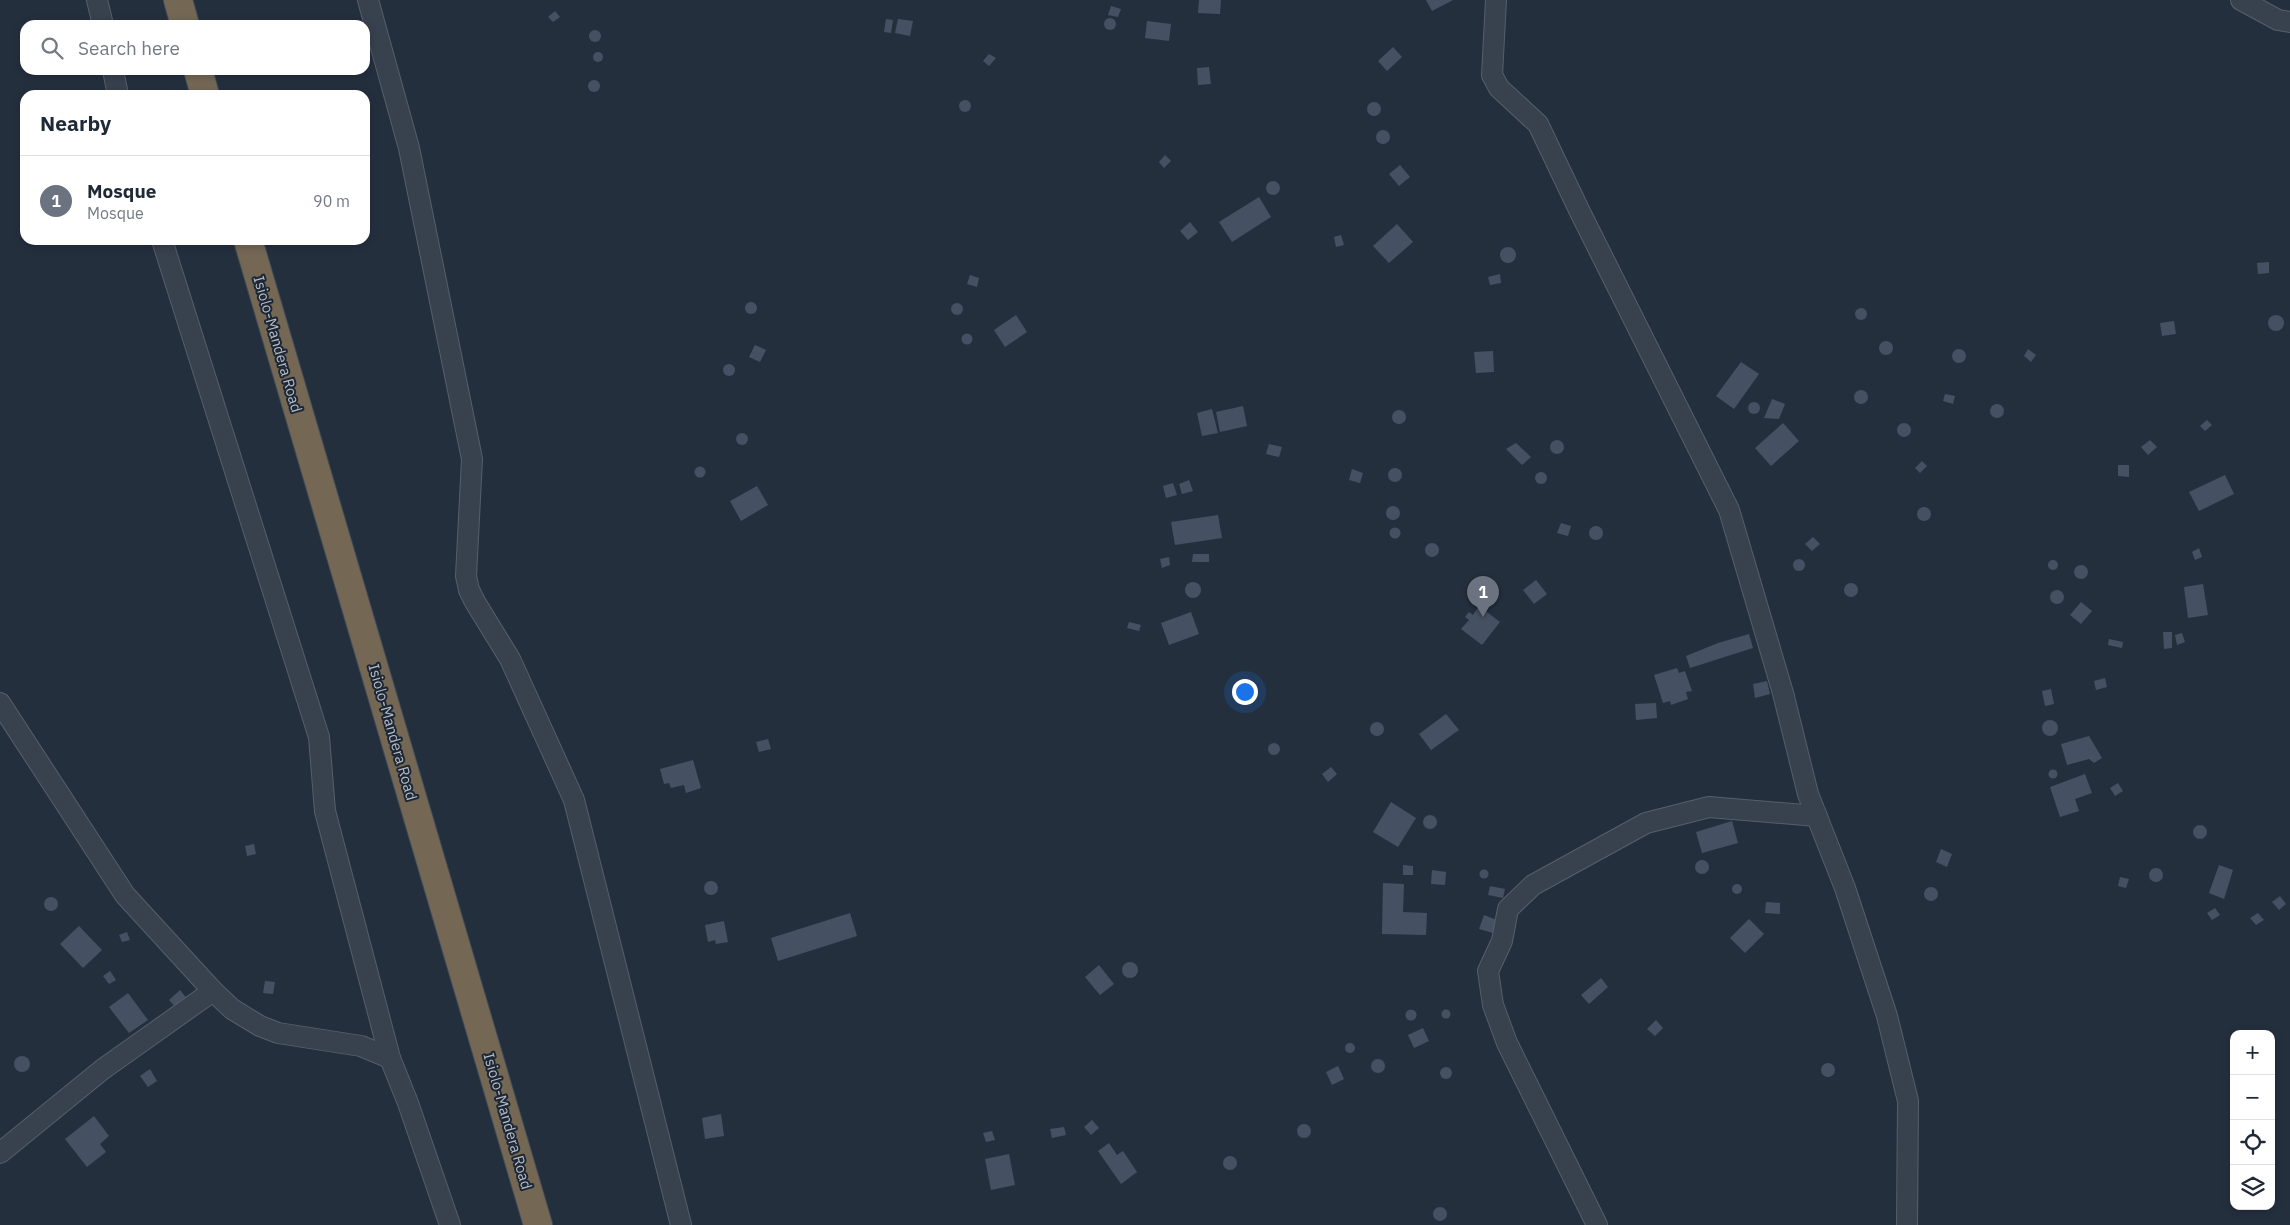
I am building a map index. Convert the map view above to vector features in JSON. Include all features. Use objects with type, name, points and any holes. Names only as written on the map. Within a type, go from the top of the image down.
[{"type":"highway","points":[[178,0],[184,20]]},
{"type":"highway","points":[[199,75],[204,90]]},
{"type":"highway","name":"Isiolo-Mandera Road","points":[[249,245],[538,1225]]},
{"type":"street","points":[[97,0],[102,20]]},
{"type":"street","points":[[368,0],[410,148],[472,459],[466,576],[469,590],[510,659],[574,800],[681,1225]]},
{"type":"street","points":[[1496,0],[1492,75],[1499,88],[1538,124],[1728,510],[1783,693],[1808,794],[1845,888],[1887,1016],[1908,1101],[1907,1225]]},
{"type":"street","points":[[2240,0],[2278,20],[2290,22]]},
{"type":"street","points":[[114,75],[117,90]]},
{"type":"street","points":[[164,245],[319,737],[326,811],[390,1058],[417,1128],[450,1225]]},
{"type":"street","points":[[0,703],[126,895],[213,991],[232,1009],[269,1029],[361,1046],[390,1058]]},
{"type":"street","points":[[1598,1225],[1507,1043],[1494,1004],[1488,971],[1502,941],[1508,909],[1533,885],[1646,823],[1709,807],[1817,816]]},
{"type":"street","points":[[0,1153],[103,1069],[213,991]]},
{"type":"building","points":[[1199,0],[1221,0],[1220,14],[1198,13]]},
{"type":"building","points":[[1426,0],[1453,0],[1432,11]]},
{"type":"building","points":[[1111,6],[1121,9],[1118,17],[1108,15]]},
{"type":"building","points":[[555,11],[560,17],[553,22],[548,17]]},
{"type":"building","points":[[1110,18],[1116,24],[1110,30],[1104,24]]},
{"type":"building","points":[[886,19],[893,20],[891,33],[884,32]]},
{"type":"building","points":[[898,19],[913,21],[910,36],[895,33]]},
{"type":"building","points":[[1147,21],[1171,24],[1169,41],[1145,38]]},
{"type":"building","points":[[593,30],[597,30],[601,36],[597,42],[593,42],[589,38],[589,34]]},
{"type":"building","points":[[1393,47],[1402,57],[1387,71],[1378,61]]},
{"type":"building","points":[[598,52],[603,57],[598,62],[593,57]]},
{"type":"building","points":[[989,54],[996,58],[989,66],[983,61]]},
{"type":"building","points":[[1209,67],[1211,84],[1198,85],[1197,68]]},
{"type":"building","points":[[592,80],[596,80],[600,86],[596,92],[592,92],[588,88],[588,84]]},
{"type":"building","points":[[963,100],[967,100],[971,106],[967,112],[963,112],[959,108],[959,104]]},
{"type":"building","points":[[1374,102],[1379,104],[1381,109],[1379,114],[1374,116],[1369,114],[1367,109],[1369,104]]},
{"type":"building","points":[[1383,130],[1388,132],[1390,137],[1388,142],[1383,144],[1378,142],[1376,137],[1378,132]]},
{"type":"building","points":[[1165,155],[1171,161],[1164,168],[1159,162]]},
{"type":"building","points":[[1400,165],[1410,177],[1399,186],[1389,174]]},
{"type":"building","points":[[1273,181],[1278,183],[1280,188],[1278,193],[1273,195],[1268,193],[1266,188],[1268,183]]},
{"type":"building","points":[[1259,197],[1271,217],[1232,242],[1219,222]]},
{"type":"building","points":[[1190,222],[1198,232],[1188,240],[1180,231]]},
{"type":"building","points":[[1397,224],[1413,242],[1389,263],[1373,246]]},
{"type":"building","points":[[1341,235],[1344,245],[1336,247],[1334,237]]},
{"type":"building","points":[[1508,247],[1514,249],[1516,255],[1514,261],[1508,263],[1502,261],[1500,255],[1502,249]]},
{"type":"building","points":[[2269,262],[2269,273],[2258,274],[2257,263]]},
{"type":"building","points":[[1500,274],[1501,283],[1490,285],[1488,277]]},
{"type":"building","points":[[970,275],[979,278],[977,287],[967,284]]},
{"type":"building","points":[[749,302],[753,302],[757,308],[753,314],[749,314],[745,310],[745,306]]},
{"type":"building","points":[[955,303],[959,303],[963,309],[959,315],[955,315],[951,311],[951,307]]},
{"type":"building","points":[[1863,308],[1866,309],[1866,319],[1859,320],[1856,319],[1855,312],[1856,309]]},
{"type":"building","points":[[1016,315],[1027,332],[1005,347],[994,330]]},
{"type":"building","points":[[2276,315],[2282,317],[2284,323],[2282,329],[2276,331],[2270,329],[2268,323],[2270,317]]},
{"type":"building","points":[[2174,321],[2176,334],[2162,336],[2160,323]]},
{"type":"building","points":[[967,333],[973,339],[967,345],[961,339]]},
{"type":"building","points":[[1886,341],[1891,343],[1893,348],[1891,353],[1886,355],[1881,353],[1879,348],[1881,343]]},
{"type":"building","points":[[755,345],[766,350],[760,362],[749,357]]},
{"type":"building","points":[[1959,349],[1964,351],[1966,356],[1964,361],[1959,363],[1954,361],[1952,356],[1954,351]]},
{"type":"building","points":[[2028,349],[2036,355],[2031,362],[2024,356]]},
{"type":"building","points":[[1493,351],[1494,372],[1476,373],[1474,352]]},
{"type":"building","points":[[1741,362],[1759,374],[1734,409],[1716,396]]},
{"type":"building","points":[[727,364],[731,364],[735,370],[731,376],[727,376],[723,372],[723,368]]},
{"type":"building","points":[[1861,390],[1866,392],[1868,397],[1866,402],[1861,404],[1856,402],[1854,397],[1856,392]]},
{"type":"building","points":[[1945,394],[1955,396],[1953,404],[1943,401]]},
{"type":"building","points":[[1772,399],[1785,404],[1779,419],[1764,418]]},
{"type":"building","points":[[1754,402],[1760,408],[1754,414],[1748,408]]},
{"type":"building","points":[[1997,404],[2002,406],[2004,411],[2002,416],[1997,418],[1992,416],[1990,411],[1992,406]]},
{"type":"building","points":[[1243,406],[1247,426],[1220,432],[1216,412]]},
{"type":"building","points":[[1212,409],[1218,433],[1202,436],[1197,413]]},
{"type":"building","points":[[1399,410],[1404,412],[1406,417],[1404,422],[1399,424],[1394,422],[1392,417],[1394,412]]},
{"type":"building","points":[[2207,420],[2212,425],[2205,431],[2200,426]]},
{"type":"building","points":[[1783,423],[1799,441],[1771,466],[1755,448]]},
{"type":"building","points":[[1904,423],[1909,425],[1911,430],[1909,435],[1904,437],[1899,435],[1897,430],[1899,425]]},
{"type":"building","points":[[740,433],[744,433],[748,439],[744,445],[740,445],[736,441],[736,437]]},
{"type":"building","points":[[1557,440],[1562,442],[1564,447],[1562,452],[1557,454],[1552,452],[1550,447],[1552,442]]},
{"type":"building","points":[[2150,440],[2157,447],[2148,455],[2141,447]]},
{"type":"building","points":[[1516,443],[1531,457],[1522,465],[1506,449]]},
{"type":"building","points":[[1269,444],[1282,447],[1279,457],[1266,454]]},
{"type":"building","points":[[1922,461],[1927,466],[1920,473],[1915,468]]},
{"type":"building","points":[[2118,465],[2129,465],[2129,477],[2118,476]]},
{"type":"building","points":[[700,466],[706,472],[700,478],[694,472]]},
{"type":"building","points":[[1395,468],[1400,470],[1402,475],[1400,480],[1395,482],[1390,480],[1388,475],[1390,470]]},
{"type":"building","points":[[1352,469],[1363,473],[1360,483],[1349,480]]},
{"type":"building","points":[[1541,472],[1547,478],[1541,484],[1535,478]]},
{"type":"building","points":[[2225,475],[2234,494],[2199,511],[2189,492]]},
{"type":"building","points":[[1189,480],[1193,491],[1182,494],[1179,484]]},
{"type":"building","points":[[1173,483],[1177,495],[1166,498],[1163,486]]},
{"type":"building","points":[[757,486],[768,505],[741,521],[730,501]]},
{"type":"building","points":[[1393,506],[1398,508],[1400,513],[1398,518],[1393,520],[1388,518],[1386,513],[1388,508]]},
{"type":"building","points":[[1924,507],[1929,509],[1931,514],[1929,519],[1924,521],[1919,519],[1917,514],[1919,509]]},
{"type":"building","points":[[1218,515],[1222,538],[1175,545],[1171,522]]},
{"type":"building","points":[[1561,523],[1571,526],[1568,536],[1557,533]]},
{"type":"building","points":[[1596,526],[1601,528],[1603,533],[1601,538],[1596,540],[1591,538],[1589,533],[1591,528]]},
{"type":"building","points":[[1393,528],[1397,528],[1400,533],[1399,537],[1393,538],[1390,535],[1390,531]]},
{"type":"building","points":[[1813,537],[1820,544],[1812,551],[1805,544]]},
{"type":"building","points":[[1432,543],[1437,545],[1439,550],[1437,555],[1432,557],[1427,555],[1425,550],[1427,545]]},
{"type":"building","points":[[2199,548],[2202,557],[2195,560],[2192,552]]},
{"type":"building","points":[[1193,554],[1209,554],[1209,562],[1192,562]]},
{"type":"building","points":[[1169,557],[1170,565],[1162,568],[1160,559]]},
{"type":"building","points":[[1799,559],[1805,565],[1799,571],[1793,565]]},
{"type":"building","points":[[2051,560],[2055,560],[2058,565],[2055,570],[2051,570],[2048,567],[2048,563]]},
{"type":"building","points":[[2081,565],[2086,567],[2088,572],[2086,577],[2081,579],[2076,577],[2074,572],[2076,567]]},
{"type":"building","points":[[1536,580],[1547,594],[1534,604],[1523,590]]},
{"type":"building","points":[[1193,582],[1201,590],[1193,598],[1185,590]]},
{"type":"building","points":[[1851,583],[1856,585],[1858,590],[1856,595],[1851,597],[1846,595],[1844,590],[1846,585]]},
{"type":"building","points":[[2203,584],[2208,615],[2188,618],[2184,587]]},
{"type":"building","points":[[2057,590],[2062,592],[2064,597],[2062,602],[2057,604],[2052,602],[2050,597],[2052,592]]},
{"type":"building","points":[[2081,602],[2092,611],[2081,624],[2070,615]]},
{"type":"building","points":[[1479,606],[1500,622],[1482,645],[1461,629],[1469,620],[1465,617],[1469,612],[1473,615]]},
{"type":"building","points":[[1191,612],[1199,634],[1169,645],[1161,623]]},
{"type":"building","points":[[1129,622],[1141,625],[1139,631],[1127,628]]},
{"type":"building","points":[[2163,632],[2172,632],[2172,648],[2164,649]]},
{"type":"building","points":[[2182,633],[2185,642],[2177,645],[2175,635]]},
{"type":"building","points":[[1749,634],[1753,648],[1690,668],[1686,656],[1718,643]]},
{"type":"building","points":[[2109,639],[2123,642],[2122,648],[2108,645]]},
{"type":"building","points":[[1677,668],[1679,673],[1685,671],[1692,691],[1686,692],[1688,699],[1671,705],[1670,701],[1663,703],[1654,675]]},
{"type":"building","points":[[2105,678],[2107,687],[2096,690],[2094,681]]},
{"type":"building","points":[[1767,681],[1770,694],[1755,698],[1753,684]]},
{"type":"building","points":[[2051,689],[2054,704],[2045,706],[2042,691]]},
{"type":"building","points":[[1656,703],[1657,718],[1636,720],[1635,704]]},
{"type":"building","points":[[1446,714],[1459,730],[1431,750],[1419,734]]},
{"type":"building","points":[[2050,720],[2056,722],[2058,728],[2056,734],[2050,736],[2044,734],[2042,728],[2044,722]]},
{"type":"building","points":[[1377,722],[1382,724],[1384,729],[1382,734],[1377,736],[1372,734],[1370,729],[1372,724]]},
{"type":"building","points":[[2089,736],[2102,758],[2094,763],[2089,759],[2067,765],[2061,744]]},
{"type":"building","points":[[768,739],[771,749],[759,752],[756,742]]},
{"type":"building","points":[[1274,743],[1280,749],[1274,755],[1268,749]]},
{"type":"building","points":[[693,760],[701,788],[686,793],[684,785],[671,788],[669,783],[664,784],[660,769]]},
{"type":"building","points":[[1331,767],[1337,774],[1328,782],[1322,774]]},
{"type":"building","points":[[2053,769],[2058,774],[2053,779],[2048,774]]},
{"type":"building","points":[[2085,774],[2092,793],[2075,799],[2079,811],[2060,817],[2050,787]]},
{"type":"building","points":[[2118,783],[2123,791],[2115,796],[2110,788]]},
{"type":"building","points":[[1391,802],[1416,818],[1398,847],[1373,832]]},
{"type":"building","points":[[1430,815],[1435,817],[1437,822],[1435,827],[1430,829],[1425,827],[1423,822],[1425,817]]},
{"type":"building","points":[[1732,821],[1738,843],[1702,853],[1696,832]]},
{"type":"building","points":[[2200,825],[2205,827],[2207,832],[2205,837],[2200,839],[2195,837],[2193,832],[2195,827]]},
{"type":"building","points":[[254,844],[256,854],[247,856],[245,846]]},
{"type":"building","points":[[1941,849],[1952,854],[1947,867],[1936,862]]},
{"type":"building","points":[[1702,860],[1707,862],[1709,867],[1707,872],[1702,874],[1697,872],[1695,867],[1697,862]]},
{"type":"building","points":[[1403,865],[1413,866],[1413,875],[1403,875]]},
{"type":"building","points":[[2219,865],[2233,870],[2224,899],[2209,893]]},
{"type":"building","points":[[2156,868],[2161,870],[2163,875],[2161,880],[2156,882],[2151,880],[2149,875],[2151,870]]},
{"type":"building","points":[[1484,869],[1489,874],[1484,879],[1479,874]]},
{"type":"building","points":[[1432,870],[1446,872],[1445,885],[1431,884]]},
{"type":"building","points":[[2120,877],[2129,879],[2126,888],[2118,886]]},
{"type":"building","points":[[711,881],[716,883],[718,888],[716,893],[711,895],[706,893],[704,888],[706,883]]},
{"type":"building","points":[[1383,883],[1404,884],[1403,912],[1427,913],[1426,935],[1382,934]]},
{"type":"building","points":[[1735,884],[1739,884],[1742,889],[1741,893],[1735,894],[1732,891],[1732,887]]},
{"type":"building","points":[[1490,886],[1505,889],[1503,898],[1488,895]]},
{"type":"building","points":[[1931,887],[1936,889],[1938,894],[1936,899],[1931,901],[1926,899],[1924,894],[1926,889]]},
{"type":"building","points":[[2280,896],[2286,904],[2279,910],[2272,902]]},
{"type":"building","points":[[48,897],[54,897],[58,904],[54,911],[48,911],[44,907],[44,901]]},
{"type":"building","points":[[1766,902],[1780,903],[1780,914],[1765,913]]},
{"type":"building","points":[[2215,908],[2220,915],[2212,920],[2207,913]]},
{"type":"building","points":[[850,913],[857,936],[778,961],[771,938]]},
{"type":"building","points":[[2258,913],[2264,920],[2256,925],[2250,918]]},
{"type":"building","points":[[1484,915],[1497,920],[1493,933],[1479,929]]},
{"type":"building","points":[[1749,919],[1764,934],[1745,953],[1730,938]]},
{"type":"building","points":[[724,921],[728,942],[716,944],[715,940],[708,942],[705,925]]},
{"type":"building","points":[[79,926],[102,950],[83,968],[60,944]]},
{"type":"building","points":[[127,932],[130,940],[122,942],[119,935]]},
{"type":"building","points":[[1127,962],[1133,962],[1138,967],[1136,976],[1127,978],[1122,973],[1122,967]]},
{"type":"building","points":[[1099,965],[1114,984],[1100,995],[1085,977]]},
{"type":"building","points":[[110,971],[116,980],[109,984],[103,976]]},
{"type":"building","points":[[1601,978],[1608,987],[1589,1004],[1581,995]]},
{"type":"building","points":[[265,981],[275,982],[273,994],[263,993]]},
{"type":"building","points":[[180,990],[189,1001],[179,1011],[169,1000]]},
{"type":"building","points":[[128,993],[148,1020],[129,1033],[109,1007]]},
{"type":"building","points":[[1446,1009],[1451,1014],[1446,1019],[1441,1014]]},
{"type":"building","points":[[1409,1010],[1413,1010],[1416,1015],[1415,1019],[1409,1020],[1406,1017],[1406,1013]]},
{"type":"building","points":[[1656,1020],[1663,1028],[1655,1036],[1647,1029]]},
{"type":"building","points":[[1423,1028],[1429,1041],[1414,1048],[1408,1035]]},
{"type":"building","points":[[1348,1043],[1352,1043],[1355,1048],[1354,1052],[1348,1053],[1345,1050],[1345,1046]]},
{"type":"building","points":[[22,1056],[28,1058],[30,1064],[28,1070],[22,1072],[16,1070],[14,1064],[16,1058]]},
{"type":"building","points":[[1378,1059],[1383,1061],[1385,1066],[1383,1071],[1378,1073],[1373,1071],[1371,1066],[1373,1061]]},
{"type":"building","points":[[1828,1063],[1833,1065],[1835,1070],[1833,1075],[1828,1077],[1823,1075],[1821,1070],[1823,1065]]},
{"type":"building","points":[[1338,1066],[1344,1079],[1332,1085],[1326,1072]]},
{"type":"building","points":[[1448,1067],[1451,1068],[1451,1078],[1444,1079],[1441,1078],[1440,1071],[1441,1068]]},
{"type":"building","points":[[150,1069],[157,1081],[148,1087],[140,1076]]},
{"type":"building","points":[[721,1114],[724,1136],[705,1139],[702,1118]]},
{"type":"building","points":[[94,1116],[109,1136],[100,1144],[106,1152],[87,1167],[65,1139]]},
{"type":"building","points":[[1092,1120],[1099,1128],[1091,1135],[1084,1127]]},
{"type":"building","points":[[1304,1124],[1309,1126],[1311,1131],[1309,1136],[1304,1138],[1299,1136],[1297,1131],[1299,1126]]},
{"type":"building","points":[[1064,1127],[1066,1135],[1052,1138],[1050,1129]]},
{"type":"building","points":[[992,1131],[995,1140],[986,1142],[983,1133]]},
{"type":"building","points":[[1109,1143],[1117,1155],[1123,1151],[1137,1172],[1121,1184],[1098,1151]]},
{"type":"building","points":[[1009,1154],[1015,1185],[991,1190],[985,1159]]},
{"type":"building","points":[[1230,1156],[1235,1158],[1237,1163],[1235,1168],[1230,1170],[1225,1168],[1223,1163],[1225,1158]]},
{"type":"building","points":[[1440,1207],[1445,1209],[1447,1214],[1445,1219],[1440,1221],[1435,1219],[1433,1214],[1435,1209]]},
{"type":"place","name":"Mosque","points":[[1483,617]]}]
